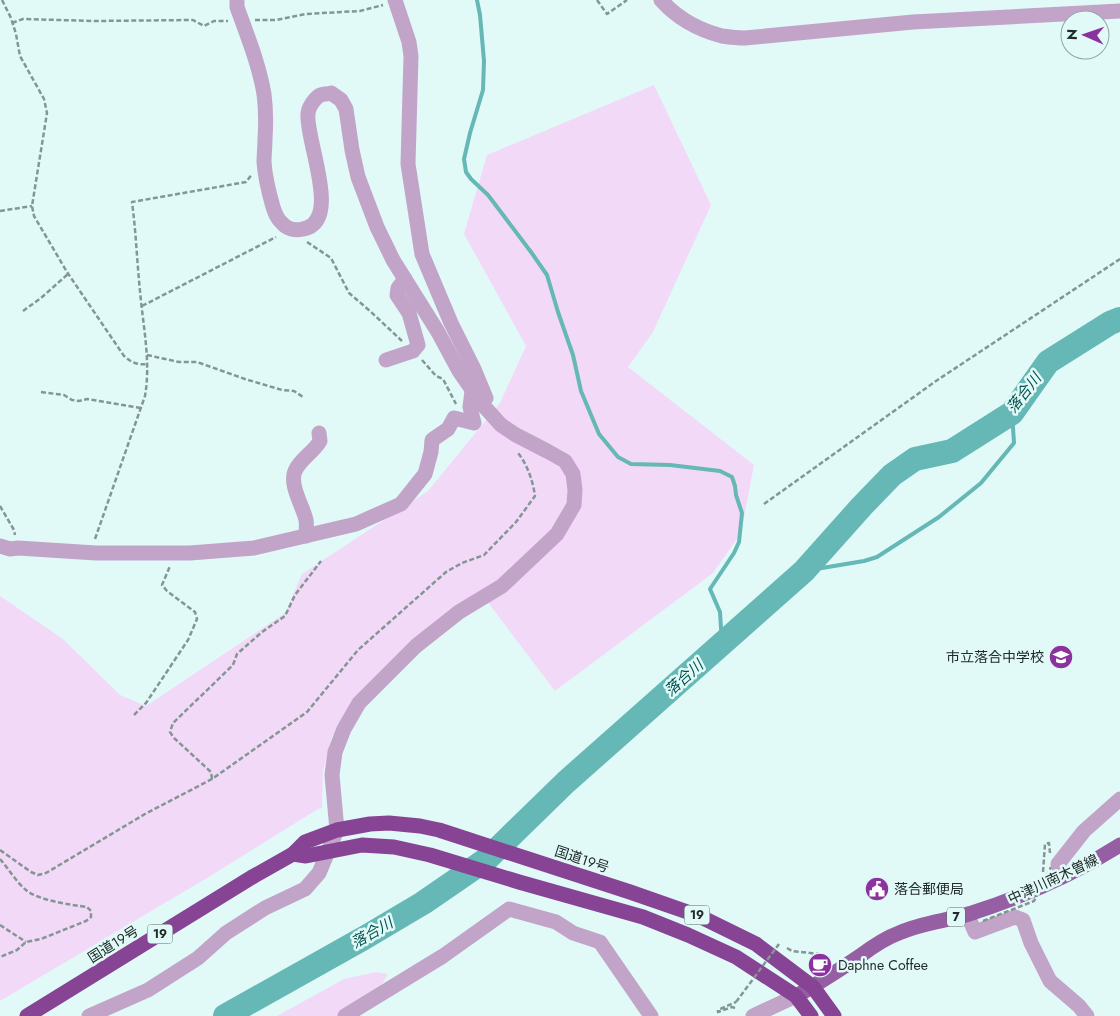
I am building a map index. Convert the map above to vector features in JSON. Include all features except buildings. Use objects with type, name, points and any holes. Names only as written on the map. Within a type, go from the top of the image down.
[{"type":"highway","name":"国道19号","points":[[27,1016],[254,876],[294,854],[305,842],[338,830],[390,822],[439,830],[699,916],[756,944],[813,987],[834,1016]]},
{"type":"highway","name":"国道19号","points":[[294,854],[306,856],[362,846],[394,847],[430,855],[643,917],[736,957],[796,996],[811,1016]]},
{"type":"main road","name":"中津川南木曽線","points":[[796,996],[813,987],[874,946],[899,933],[967,914],[1040,888],[1056,872],[1100,858],[1120,845]]},
{"type":"street","points":[[89,1016],[148,990],[198,958],[226,933],[264,908],[305,889],[319,873],[338,830],[332,775],[335,752],[344,729],[359,703],[416,646],[459,612],[502,586],[557,534],[574,506],[576,490],[573,474],[565,461],[501,425],[482,404],[472,391],[405,279],[377,227],[358,177],[346,109],[340,100],[331,93],[320,95],[313,102],[308,113],[308,126],[318,170],[322,201],[320,216],[313,225],[304,230],[284,226],[277,219],[264,161],[266,111],[264,93],[254,54],[237,7],[237,0]]},
{"type":"street","points":[[661,0],[692,25],[722,36],[745,38],[913,22],[1120,11]]},
{"type":"street","points":[[396,1],[409,42],[408,164],[422,254],[451,323],[486,398],[482,404]]},
{"type":"street","points":[[386,360],[413,351],[418,345],[409,313],[397,295],[398,288],[405,279]]},
{"type":"street","points":[[0,546],[10,549],[190,554],[254,548],[356,524],[401,504],[425,474],[432,440],[448,429],[454,418],[474,423],[470,407],[472,391]]},
{"type":"street","points":[[306,536],[306,522],[294,486],[294,471],[309,453],[316,448],[320,441],[318,433]]},
{"type":"street","points":[[1056,872],[1058,864],[1084,831],[1120,799]]},
{"type":"street","points":[[345,1016],[443,956],[509,909],[556,922],[573,933],[600,942],[651,1016]]},
{"type":"street","points":[[967,914],[975,932],[1015,917],[1023,920],[1031,943],[1050,981],[1088,1016]]},
{"type":"street","points":[[753,1016],[796,996]]},
{"type":"path","points":[[2,0],[16,34],[20,56],[44,99],[47,113],[32,206],[34,216],[68,274],[124,356],[130,362],[140,365],[148,364]]},
{"type":"path","points":[[597,0],[607,14],[627,0]]},
{"type":"path","points":[[12,23],[23,20],[193,20],[204,26],[214,21],[230,21],[241,18],[260,21],[306,14],[360,11],[396,1]]},
{"type":"path","points":[[90,552],[146,396],[148,364],[132,202],[246,182],[264,161]]},
{"type":"path","points":[[0,211],[32,206]]},
{"type":"path","points":[[142,306],[293,229],[303,239],[332,258],[349,294],[413,351],[436,376],[443,379],[463,416],[474,423]]},
{"type":"path","points":[[764,504],[936,381],[1120,259]]},
{"type":"path","points":[[23,312],[68,274]]},
{"type":"path","points":[[147,355],[179,362],[197,362],[245,379],[282,390],[294,391],[303,397]]},
{"type":"path","points":[[41,392],[64,395],[72,400],[87,399],[141,408]]},
{"type":"path","points":[[0,850],[31,872],[38,875],[46,873],[144,814],[212,779],[307,712],[358,650],[446,572],[462,563],[484,556],[526,508],[534,496],[533,486],[520,454],[513,448]]},
{"type":"path","points":[[0,506],[14,530],[18,548]]},
{"type":"path","points":[[134,715],[146,703],[188,640],[197,619],[195,612],[162,585],[174,559],[174,554]]},
{"type":"path","points":[[212,779],[211,772],[174,738],[170,732],[173,723],[233,665],[237,654],[262,632],[285,616],[295,595],[321,560]]},
{"type":"path","points":[[0,859],[25,890],[34,895],[87,907],[91,912],[91,917],[86,921],[41,939],[26,942],[17,950],[0,957]]},
{"type":"path","points":[[983,921],[1034,901],[1056,872]]},
{"type":"path","points":[[0,925],[26,942]]},
{"type":"path","points":[[733,1008],[718,1012],[718,1010],[736,1002],[779,944],[792,951],[819,954]]},
{"type":"shaded area","points":[[654,85],[711,205],[653,332],[628,367],[754,465],[741,533],[713,573],[555,691],[480,592],[345,713],[331,739],[323,772],[322,808],[0,1001],[0,596],[63,639],[120,695],[146,706],[285,613],[302,574],[428,491],[500,403],[526,346],[464,234],[487,155]]},
{"type":"shaded area","points":[[376,972],[388,974],[377,992],[339,1016],[277,1016],[344,979]]},
{"type":"waterway","points":[[477,0],[484,61],[483,90],[464,159],[466,172],[488,195],[547,275],[573,355],[581,391],[599,434],[618,457],[631,464],[670,465],[720,471],[732,477],[742,513],[739,542],[734,553],[710,589],[720,612],[722,644]]},
{"type":"waterway","name":"落合川","points":[[225,1016],[423,903],[487,859],[566,782],[804,571],[892,475],[915,459],[952,451],[1012,413],[1048,362],[1110,323],[1120,319]]},
{"type":"waterway","points":[[804,571],[877,557],[939,517],[981,483],[1014,443],[1012,413]]},
{"type":"place","name":"市立落合中学校","points":[[1061,657]]},
{"type":"place","name":"落合郵便局","points":[[877,889]]},
{"type":"place","name":"Daphne Coffee","points":[[820,965]]}]
